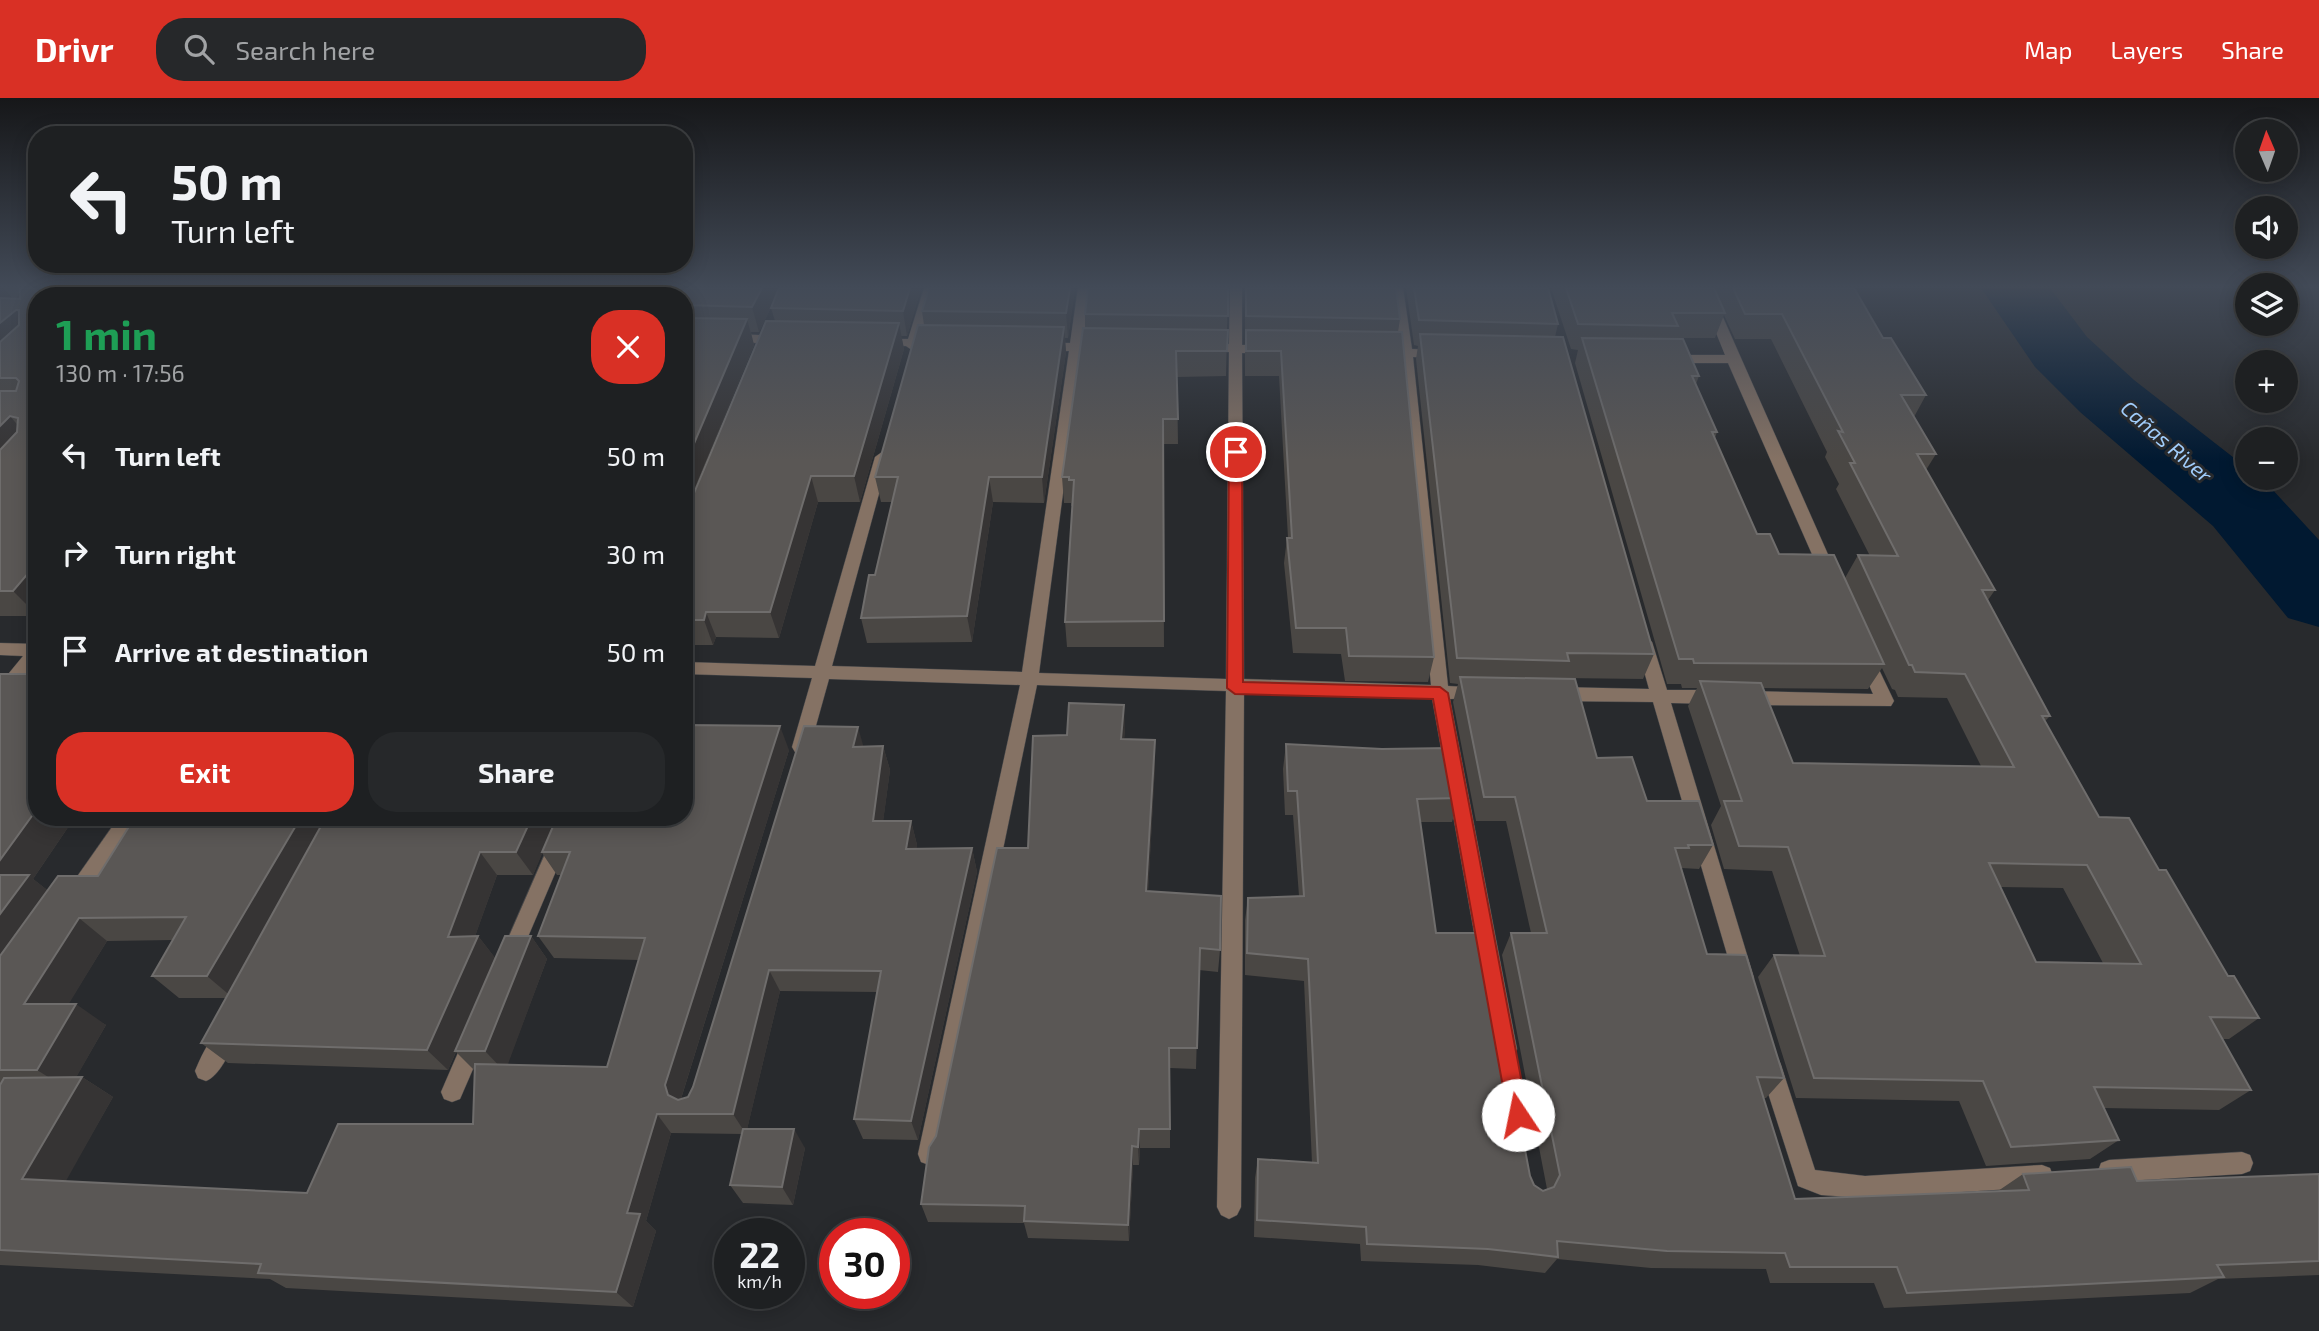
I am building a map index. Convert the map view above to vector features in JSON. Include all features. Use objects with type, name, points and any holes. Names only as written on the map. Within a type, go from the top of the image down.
[{"type":"street","points":[[906,369],[912,346]]},
{"type":"street","points":[[1035,346],[1115,347]]},
{"type":"street","points":[[1405,346],[1440,693],[1510,1072]]},
{"type":"street","points":[[1728,346],[1834,587]]},
{"type":"street","points":[[929,1154],[1030,678],[1075,347]]},
{"type":"street","points":[[1196,348],[1288,349]]},
{"type":"street","points":[[1229,1207],[1236,348]]},
{"type":"street","points":[[1367,351],[1458,354]]},
{"type":"street","points":[[1654,359],[1733,359]]},
{"type":"street","points":[[796,764],[824,672],[888,435]]},
{"type":"street","points":[[1637,617],[1749,996]]},
{"type":"street","points":[[1536,694],[1885,701],[1857,638]]},
{"type":"street","points":[[0,649],[28,650]]},
{"type":"street","points":[[0,696],[28,661]]},
{"type":"street","points":[[693,668],[1030,678],[1235,688],[1495,694]]},
{"type":"street","points":[[66,907],[124,826]]},
{"type":"street","points":[[500,980],[566,826]]},
{"type":"street","points":[[452,1093],[484,1017]]},
{"type":"street","points":[[206,1071],[233,1023]]},
{"type":"street","points":[[1765,1048],[1806,1178],[1821,1184],[1865,1187],[2060,1174]]},
{"type":"street","points":[[2088,1173],[2242,1163]]},
{"type":"building","points":[[0,346],[28,346],[28,574],[13,591],[0,591],[0,450],[17,432],[18,418],[10,416],[0,426],[0,391],[16,391],[19,381],[16,378],[0,378]]},
{"type":"building","points":[[693,346],[736,346],[693,446]]},
{"type":"building","points":[[756,346],[892,346],[854,476],[811,476],[770,612],[706,612],[704,620],[693,620],[693,495]]},
{"type":"building","points":[[912,346],[1061,346],[1042,477],[989,477],[967,616],[861,618],[869,575],[875,575],[898,477],[875,477]]},
{"type":"building","points":[[1081,346],[1227,346],[1227,351],[1176,351],[1178,419],[1163,419],[1164,621],[1065,622],[1074,480],[1062,477]]},
{"type":"building","points":[[1246,346],[1403,346],[1434,657],[1349,656],[1346,628],[1296,628],[1287,538],[1292,538],[1281,351],[1246,351]]},
{"type":"building","points":[[1421,346],[1565,346],[1654,654],[1567,653],[1569,661],[1457,658]]},
{"type":"building","points":[[1584,346],[1686,346],[1699,376],[1692,376],[1717,432],[1712,432],[1757,534],[1770,534],[1779,554],[1834,555],[1884,664],[1694,663],[1693,659],[1679,659]]},
{"type":"building","points":[[1798,346],[1896,346],[1926,395],[1901,395],[1936,454],[1917,454],[1995,590],[1982,590],[2050,716],[2042,716],[2099,817],[2129,818],[2159,870],[2166,870],[2228,976],[2234,976],[2259,1018],[2210,1017],[2251,1090],[2094,1087],[2119,1140],[2011,1147],[1983,1081],[1814,1078],[1774,955],[1825,956],[1788,847],[1739,846],[1724,801],[1742,801],[1700,681],[1761,683],[1793,763],[2014,767],[1965,674],[1915,672],[1912,665],[1909,665],[1858,555],[1898,556],[1850,463],[1855,463],[1838,431],[1843,432]],"holes":[[[1989,863],[2087,865],[2141,964],[2036,962]]]},
{"type":"building","points":[[0,674],[28,674],[28,821],[0,860]]},
{"type":"building","points":[[1460,677],[1575,679],[1597,758],[1632,757],[1647,801],[1699,801],[1713,845],[1675,848],[1707,954],[1746,955],[1784,1078],[1757,1077],[1795,1199],[2029,1190],[2023,1174],[2131,1167],[2137,1181],[2319,1174],[2319,1261],[2217,1265],[2224,1277],[1907,1293],[1897,1267],[1790,1267],[1785,1253],[1667,1251],[1557,1241],[1558,1257],[1488,1249],[1367,1244],[1366,1227],[1257,1220],[1258,1159],[1318,1163],[1308,959],[1247,953],[1248,898],[1304,896],[1297,791],[1288,791],[1286,744],[1382,749],[1450,748],[1459,798],[1417,799],[1436,933],[1484,933],[1530,1176],[1534,1185],[1543,1191],[1554,1187],[1560,1175],[1511,933],[1547,933],[1515,797],[1484,797]]},
{"type":"building","points":[[1069,703],[1124,705],[1121,739],[1155,740],[1146,891],[1221,896],[1220,950],[1200,948],[1197,1048],[1169,1048],[1170,1129],[1139,1129],[1138,1147],[1132,1146],[1128,1225],[1024,1221],[1025,1206],[921,1204],[929,1147],[936,1136],[997,848],[1028,848],[1033,736],[1067,735]]},
{"type":"building","points":[[693,725],[780,726],[665,1085],[668,1095],[678,1100],[688,1097],[804,726],[858,727],[853,747],[883,746],[873,821],[911,821],[906,849],[972,848],[911,1121],[854,1119],[881,971],[769,970],[733,1114],[657,1114],[627,1213],[640,1214],[616,1292],[258,1273],[261,1264],[0,1250],[0,1085],[4,1078],[82,1077],[22,1179],[307,1193],[338,1124],[473,1124],[475,1064],[607,1067],[645,938],[538,936],[570,852],[542,852],[553,826],[693,826]]},
{"type":"building","points":[[129,826],[296,826],[207,976],[152,976],[186,917],[79,918],[24,1004],[76,1004],[37,1070],[0,1070],[0,956],[58,876],[98,876]]},
{"type":"building","points":[[321,826],[528,826],[516,852],[480,852],[448,937],[478,936],[427,1050],[201,1043]]},
{"type":"building","points":[[0,875],[29,875],[0,914]]},
{"type":"building","points":[[505,936],[531,936],[485,1051],[455,1051]]},
{"type":"building","points":[[743,1129],[794,1129],[782,1187],[730,1185]]},
{"type":"waterway","name":"Cañas River","points":[[2056,346],[2107,396],[2242,507],[2319,596]]},
{"type":"route","points":[[1236,452],[1235,688],[1440,693],[1518,1115]]}]
